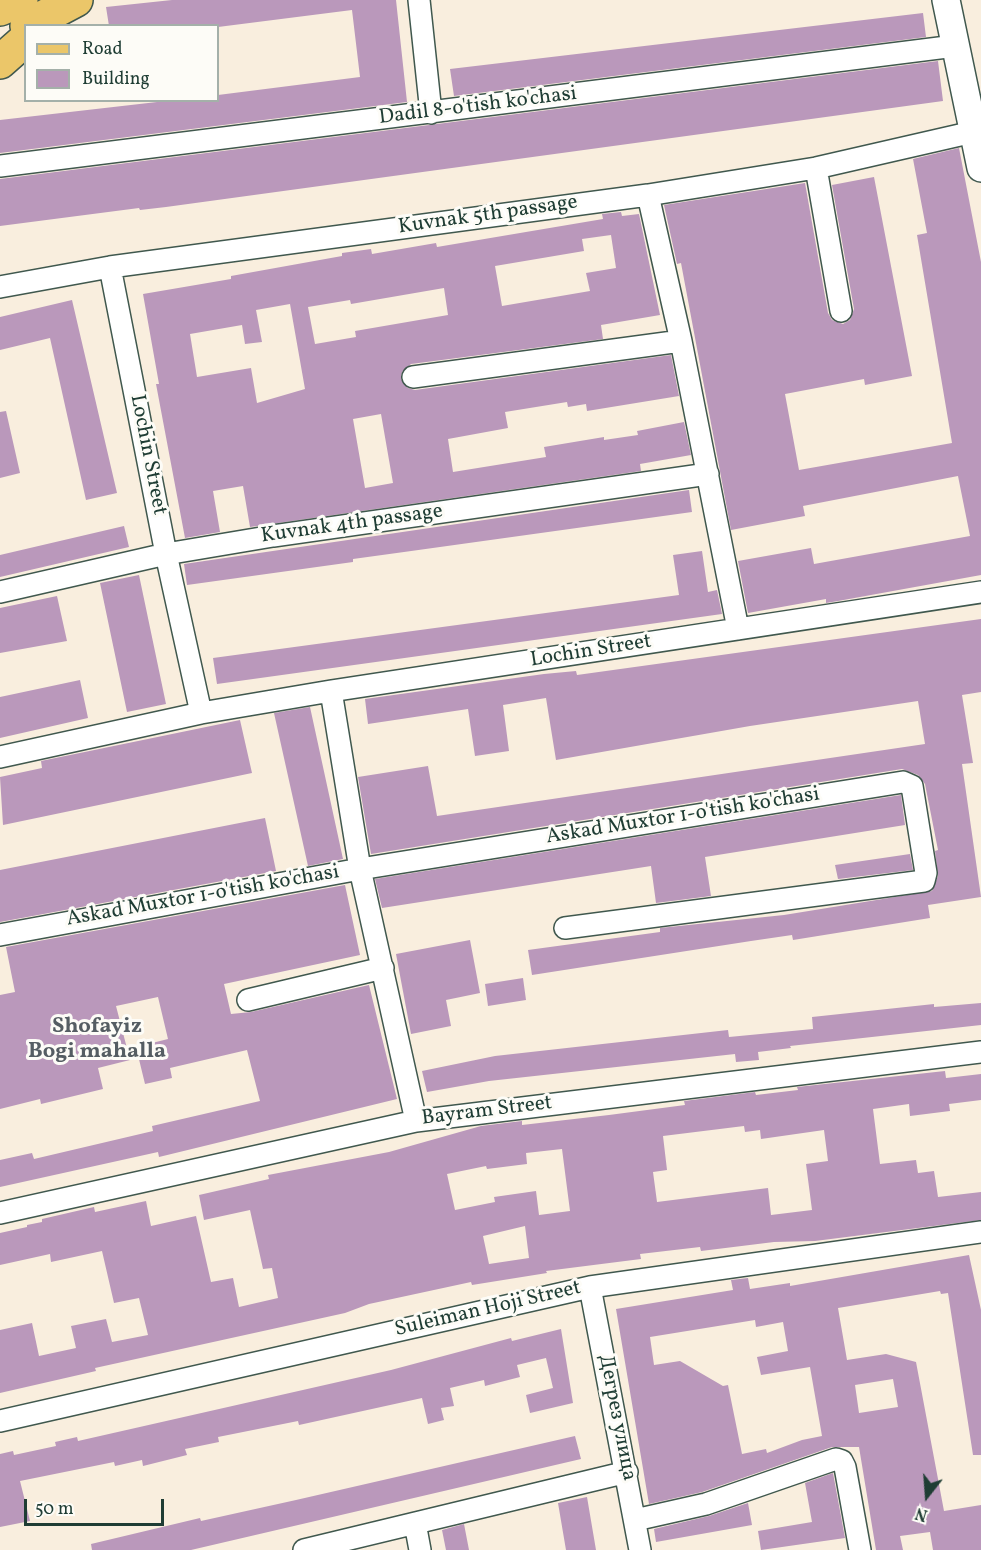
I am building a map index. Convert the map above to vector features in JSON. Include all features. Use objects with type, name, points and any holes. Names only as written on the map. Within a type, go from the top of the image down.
[{"type":"main road","points":[[0,9],[21,0]]},
{"type":"main road","points":[[30,24],[60,10]]},
{"type":"main road","points":[[0,41],[24,27]]},
{"type":"main road","points":[[0,62],[24,41]]},
{"type":"street","points":[[419,0],[431,113]]},
{"type":"street","points":[[946,0],[975,123],[981,168]]},
{"type":"street","name":"Dadil 8-o'tish ko'chasi","points":[[0,166],[955,46]]},
{"type":"street","name":"Kuvnak 5th passage","points":[[0,287],[110,267],[648,195],[816,168],[975,123]]},
{"type":"street","points":[[816,168],[840,311]]},
{"type":"street","points":[[648,195],[681,341],[738,629]]},
{"type":"street","name":"Lochin Street","points":[[110,267],[166,554],[201,713]]},
{"type":"street","points":[[413,377],[681,341]]},
{"type":"street","name":"Kuvnak 4th passage","points":[[0,592],[166,554],[273,536],[708,474]]},
{"type":"street","name":"Lochin Street","points":[[0,757],[201,713],[331,691],[981,592]]},
{"type":"street","points":[[331,691],[360,868],[416,1121]]},
{"type":"street","name":"Askad Muxtor 1-o'tish ko'chasi","points":[[0,935],[360,868],[903,782],[912,786],[927,873],[924,881],[565,928]]},
{"type":"street","points":[[248,1000],[383,968]]},
{"type":"street","name":"Bayram Street","points":[[0,1214],[416,1121],[981,1052]]},
{"type":"street","name":"Suleiman Hoji Street","points":[[0,1421],[590,1287],[981,1232]]},
{"type":"street","name":"Дегрез улица","points":[[590,1287],[640,1550]]},
{"type":"street","points":[[635,1520],[706,1504],[836,1459],[842,1461],[845,1467],[860,1550]]},
{"type":"street","points":[[304,1550],[627,1472]]},
{"type":"street","points":[[415,1523],[420,1550]]},
{"type":"building","points":[[172,0],[396,0],[407,102],[0,153],[0,120],[157,102],[219,102],[219,95],[360,77],[352,10],[219,27],[219,24],[109,24],[106,7]]},
{"type":"building","points":[[923,13],[926,37],[454,96],[450,69]]},
{"type":"building","points":[[938,61],[943,101],[166,207],[140,210],[139,208],[0,226],[0,179]]},
{"type":"building","points":[[959,148],[981,262],[981,575],[826,603],[826,599],[748,613],[738,561],[811,548],[814,564],[970,536],[958,476],[803,506],[805,516],[731,530],[681,263],[677,264],[664,205],[805,183],[828,313],[832,320],[843,324],[850,320],[854,309],[832,185],[874,177],[912,376],[865,385],[864,379],[785,394],[799,470],[952,443],[917,235],[927,233],[913,159]]},
{"type":"building","points":[[621,212],[622,216],[639,214],[660,315],[601,325],[603,339],[411,364],[402,372],[401,379],[408,388],[415,390],[671,355],[679,396],[587,411],[586,404],[568,407],[567,402],[505,412],[508,428],[448,439],[453,472],[546,457],[544,447],[604,437],[604,440],[638,435],[637,431],[684,422],[691,455],[640,464],[641,471],[250,527],[243,486],[213,491],[220,532],[185,538],[156,384],[159,384],[143,294],[231,279],[231,276],[342,256],[342,253],[371,249],[372,254],[436,243],[437,247],[603,219],[602,214]],"holes":[[[611,235],[616,268],[586,273],[590,291],[502,306],[495,266],[584,251],[582,239]],[[444,288],[448,315],[355,331],[356,337],[315,344],[308,307],[350,300],[351,304]],[[290,304],[305,389],[257,403],[251,368],[197,377],[190,334],[242,325],[245,344],[262,342],[256,310]],[[381,414],[393,483],[365,488],[353,419]]]},
{"type":"building","points":[[72,300],[117,493],[86,500],[50,338],[0,350],[0,317]]},
{"type":"building","points":[[6,411],[20,473],[0,478],[0,412]]},
{"type":"building","points":[[689,490],[692,512],[353,559],[353,562],[187,585],[184,564]]},
{"type":"building","points":[[124,526],[129,547],[0,577],[0,555]]},
{"type":"building","points":[[702,551],[708,592],[717,590],[722,614],[217,684],[213,658],[679,595],[673,555]]},
{"type":"building","points":[[139,575],[166,704],[127,712],[100,583]]},
{"type":"building","points":[[57,596],[67,641],[0,653],[0,608]]},
{"type":"building","points":[[981,619],[981,692],[962,695],[973,763],[962,764],[981,897],[928,905],[930,918],[793,940],[792,935],[532,975],[528,950],[660,932],[660,928],[784,915],[932,891],[938,876],[935,851],[938,850],[925,784],[918,775],[902,769],[371,854],[358,777],[428,766],[437,816],[925,744],[918,701],[750,726],[556,760],[546,698],[503,705],[509,751],[475,756],[468,709],[368,724],[365,699],[544,674],[576,671],[577,675]]},
{"type":"building","points":[[80,680],[88,718],[0,738],[0,697]]},
{"type":"building","points":[[310,707],[343,859],[308,866],[274,713]]},
{"type":"building","points":[[240,720],[252,773],[3,825],[0,777],[42,768],[41,761]]},
{"type":"building","points":[[901,795],[905,825],[705,857],[711,896],[656,903],[651,866],[382,908],[375,879]]},
{"type":"building","points":[[265,818],[276,871],[0,922],[0,870]]},
{"type":"building","points":[[910,854],[913,870],[838,879],[835,865]]},
{"type":"building","points":[[345,885],[360,955],[224,984],[231,1014],[251,1012],[369,985],[397,1099],[159,1157],[158,1152],[0,1187],[0,1160],[32,1153],[34,1159],[153,1131],[152,1126],[260,1101],[247,1050],[170,1068],[172,1078],[145,1084],[136,1047],[168,1039],[158,997],[116,1006],[130,1060],[98,1068],[103,1089],[41,1104],[40,1099],[0,1109],[0,995],[15,992],[6,947]]},
{"type":"building","points":[[470,940],[480,993],[446,1000],[451,1026],[411,1034],[396,954]]},
{"type":"building","points":[[523,978],[526,1000],[488,1006],[485,984]]},
{"type":"building","points":[[981,1003],[981,1025],[790,1046],[791,1048],[758,1052],[759,1060],[736,1062],[735,1054],[489,1081],[427,1092],[422,1071],[495,1056],[728,1030],[729,1037],[813,1029],[812,1017],[934,1004],[934,1007]]},
{"type":"building","points":[[945,1071],[946,1078],[981,1074],[981,1100],[949,1104],[950,1111],[910,1116],[909,1104],[873,1109],[880,1164],[916,1160],[918,1173],[934,1171],[938,1197],[981,1192],[981,1220],[815,1241],[774,1242],[701,1251],[700,1247],[640,1254],[641,1259],[546,1271],[547,1273],[472,1285],[471,1282],[369,1304],[345,1313],[95,1368],[96,1371],[0,1393],[0,1330],[32,1323],[39,1356],[76,1348],[71,1326],[106,1319],[112,1342],[148,1335],[139,1298],[114,1303],[102,1251],[51,1262],[50,1254],[0,1265],[0,1233],[42,1222],[42,1219],[94,1207],[95,1212],[146,1201],[151,1226],[196,1216],[211,1282],[233,1278],[239,1307],[278,1298],[272,1268],[263,1269],[250,1210],[204,1220],[199,1195],[269,1179],[268,1175],[389,1152],[481,1126],[522,1121],[522,1125],[609,1115],[685,1105],[684,1101],[755,1092],[756,1095],[798,1090],[797,1087]],"holes":[[[744,1126],[745,1132],[760,1130],[761,1139],[824,1130],[828,1161],[806,1164],[812,1210],[771,1215],[768,1188],[657,1202],[653,1172],[667,1170],[663,1136]],[[562,1149],[570,1211],[539,1215],[536,1191],[494,1197],[495,1202],[455,1210],[447,1174],[486,1166],[487,1169],[527,1164],[526,1153]],[[525,1226],[529,1258],[489,1264],[483,1236]]]},
{"type":"building","points":[[969,1255],[981,1310],[981,1455],[973,1455],[948,1293],[941,1294],[940,1291],[838,1308],[847,1360],[886,1354],[916,1362],[944,1511],[981,1505],[981,1550],[933,1550],[930,1532],[900,1536],[903,1550],[876,1550],[859,1447],[832,1447],[702,1492],[649,1504],[616,1309],[733,1290],[731,1280],[748,1278],[750,1289],[790,1283],[790,1286]],"holes":[[[755,1320],[756,1327],[783,1322],[788,1351],[757,1357],[761,1375],[810,1367],[822,1436],[802,1440],[767,1453],[766,1449],[742,1454],[728,1385],[723,1386],[680,1361],[654,1365],[650,1337]],[[893,1379],[898,1407],[859,1413],[855,1385]]]},
{"type":"building","points":[[561,1329],[573,1403],[530,1413],[526,1395],[553,1388],[546,1358],[517,1365],[520,1377],[485,1386],[484,1380],[450,1388],[454,1406],[441,1408],[444,1420],[428,1424],[422,1398],[299,1425],[298,1421],[218,1437],[219,1442],[185,1449],[187,1455],[143,1466],[142,1460],[115,1466],[114,1462],[20,1481],[30,1521],[0,1527],[0,1454],[13,1451],[14,1455],[56,1446],[55,1442],[77,1437],[78,1441],[391,1370],[511,1338],[512,1341]]},
{"type":"building","points":[[575,1436],[581,1459],[191,1550],[92,1550],[91,1544],[200,1518],[201,1521]]},
{"type":"building","points":[[833,1473],[845,1538],[761,1550],[758,1531],[812,1522],[805,1483]]},
{"type":"building","points":[[587,1497],[596,1550],[566,1550],[558,1503]]},
{"type":"building","points":[[748,1503],[752,1525],[656,1542],[654,1529],[709,1516]]},
{"type":"building","points":[[464,1524],[469,1550],[446,1550],[442,1530]]},
{"type":"district","name":"Shofayiz Bogi mahalla","points":[[97,1040]]}]
